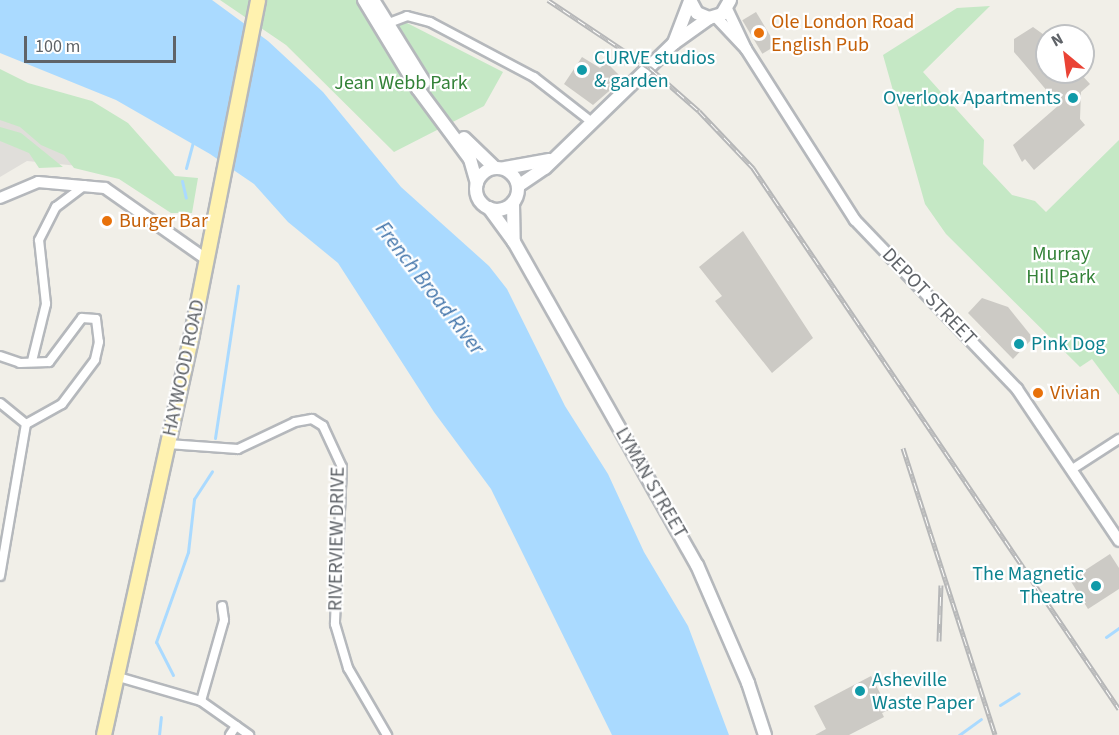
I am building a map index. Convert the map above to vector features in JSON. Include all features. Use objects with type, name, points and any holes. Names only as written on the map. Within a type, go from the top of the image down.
[{"type":"main road","name":"HAYWOOD ROAD","points":[[104,735],[114,675],[168,444],[258,0]]},
{"type":"main road","points":[[364,0],[424,97],[470,159],[480,200],[489,208],[500,209],[513,203],[518,186],[558,156],[674,43],[729,4]]},
{"type":"main road","points":[[373,0],[447,117],[499,168],[513,174],[518,186]]},
{"type":"main road","points":[[690,0],[697,13],[713,17]]},
{"type":"main road","points":[[674,43],[690,0]]},
{"type":"main road","points":[[477,183],[499,168],[528,167],[558,156]]},
{"type":"main road","name":"LYMAN STREET","points":[[513,203],[514,242]]},
{"type":"main road","name":"LYMAN STREET","points":[[489,208],[514,242],[697,565],[748,683],[765,735]]},
{"type":"street","name":"DEPOT STREET","points":[[729,4],[746,48],[855,220],[1017,389],[1119,541]]},
{"type":"street","points":[[389,23],[407,16],[430,22],[540,80],[592,123]]},
{"type":"street","name":"DEPOT STREET","points":[[713,17],[746,48]]},
{"type":"street","points":[[0,198],[38,182],[88,183],[116,193],[206,259]]},
{"type":"street","points":[[32,361],[46,304],[39,240],[56,207],[88,183]]},
{"type":"street","points":[[0,356],[49,362],[69,330],[82,318],[96,319],[99,342],[95,360],[62,404],[26,424],[3,542],[0,576]]},
{"type":"street","points":[[0,403],[26,424]]},
{"type":"street","name":"RIVERVIEW DRIVE","points":[[168,444],[238,449],[295,422],[312,419],[323,426],[342,467],[334,624],[348,668],[387,735]]},
{"type":"street","points":[[1071,470],[1119,439]]},
{"type":"street","points":[[201,701],[224,620],[222,606]]},
{"type":"street","points":[[114,675],[201,701],[249,735]]},
{"type":"street","points":[[230,735],[236,726]]},
{"type":"shaded area","points":[[0,81],[110,169],[27,161],[0,177]]},
{"type":"green space","name":"Jean Webb Park","points":[[220,0],[362,0],[503,72],[484,106],[394,152],[286,45]]},
{"type":"green space","name":"Murray Hill Park","points":[[990,6],[923,72],[984,140],[983,164],[1012,195],[1035,201],[1046,212],[1119,140],[1119,395],[1092,359],[1080,367],[946,234],[925,204],[883,55],[957,8]]},
{"type":"green space","points":[[0,69],[28,83],[92,101],[128,123],[175,176],[198,178],[192,213],[171,213],[119,179],[74,168],[64,155],[41,145],[20,127],[0,120]]},
{"type":"green space","points":[[0,127],[21,133],[63,167],[39,168],[29,153],[0,141]]},
{"type":"water","name":"French Broad River","points":[[0,0],[212,0],[268,41],[323,92],[401,187],[489,266],[507,289],[565,406],[608,474],[644,552],[688,626],[729,735],[612,735],[491,489],[434,412],[338,263],[288,222],[254,184],[210,154],[116,100],[0,53]]},
{"type":"building","name":"Ole London Road English Pub","points":[[756,12],[776,45],[762,54],[742,20]]},
{"type":"building","name":"Overlook Apartments","points":[[1033,27],[1035,28],[1035,77],[1014,52],[1014,39]]},
{"type":"building","points":[[582,57],[600,68],[606,62],[623,79],[593,105],[564,84]]},
{"type":"building","name":"Overlook Apartments","points":[[1041,84],[1090,84],[1081,92],[1080,119],[1085,125],[1034,170],[1025,159],[1022,162],[1013,145],[1059,105]]},
{"type":"building","points":[[743,231],[813,338],[772,373],[715,301],[722,296],[699,267]]},
{"type":"building","points":[[982,298],[1008,307],[1033,338],[1013,359],[968,313]]},
{"type":"building","name":"The Magnetic Theatre","points":[[1110,554],[1119,568],[1119,589],[1088,609],[1070,580]]},
{"type":"building","name":"Asheville Waste Paper","points":[[871,676],[889,710],[882,713],[884,717],[849,735],[815,735],[826,729],[814,706]]},
{"type":"waterway","points":[[186,168],[193,141]]},
{"type":"waterway","points":[[182,181],[186,198]]},
{"type":"waterway","points":[[215,438],[238,286]]},
{"type":"waterway","points":[[173,675],[156,642],[188,552],[194,499],[212,471]]},
{"type":"waterway","points":[[1106,637],[1119,628]]},
{"type":"waterway","points":[[1000,705],[1019,693]]},
{"type":"waterway","points":[[159,735],[161,717]]},
{"type":"waterway","points":[[959,735],[981,719]]},
{"type":"railway","points":[[548,0],[650,68],[699,111],[753,168],[1119,709]]},
{"type":"railway","points":[[903,448],[995,735]]},
{"type":"railway","points":[[939,641],[941,585]]},
{"type":"place","name":"Ole London Road English Pub","points":[[759,33]]},
{"type":"place","name":"CURVE studios & garden","points":[[582,70]]},
{"type":"place","name":"Overlook Apartments","points":[[1073,98]]},
{"type":"place","name":"Burger Bar","points":[[107,221]]},
{"type":"place","name":"Pink Dog","points":[[1019,344]]},
{"type":"place","name":"Vivian","points":[[1038,393]]},
{"type":"place","name":"The Magnetic Theatre","points":[[1096,586]]},
{"type":"place","name":"Asheville Waste Paper","points":[[860,691]]}]
